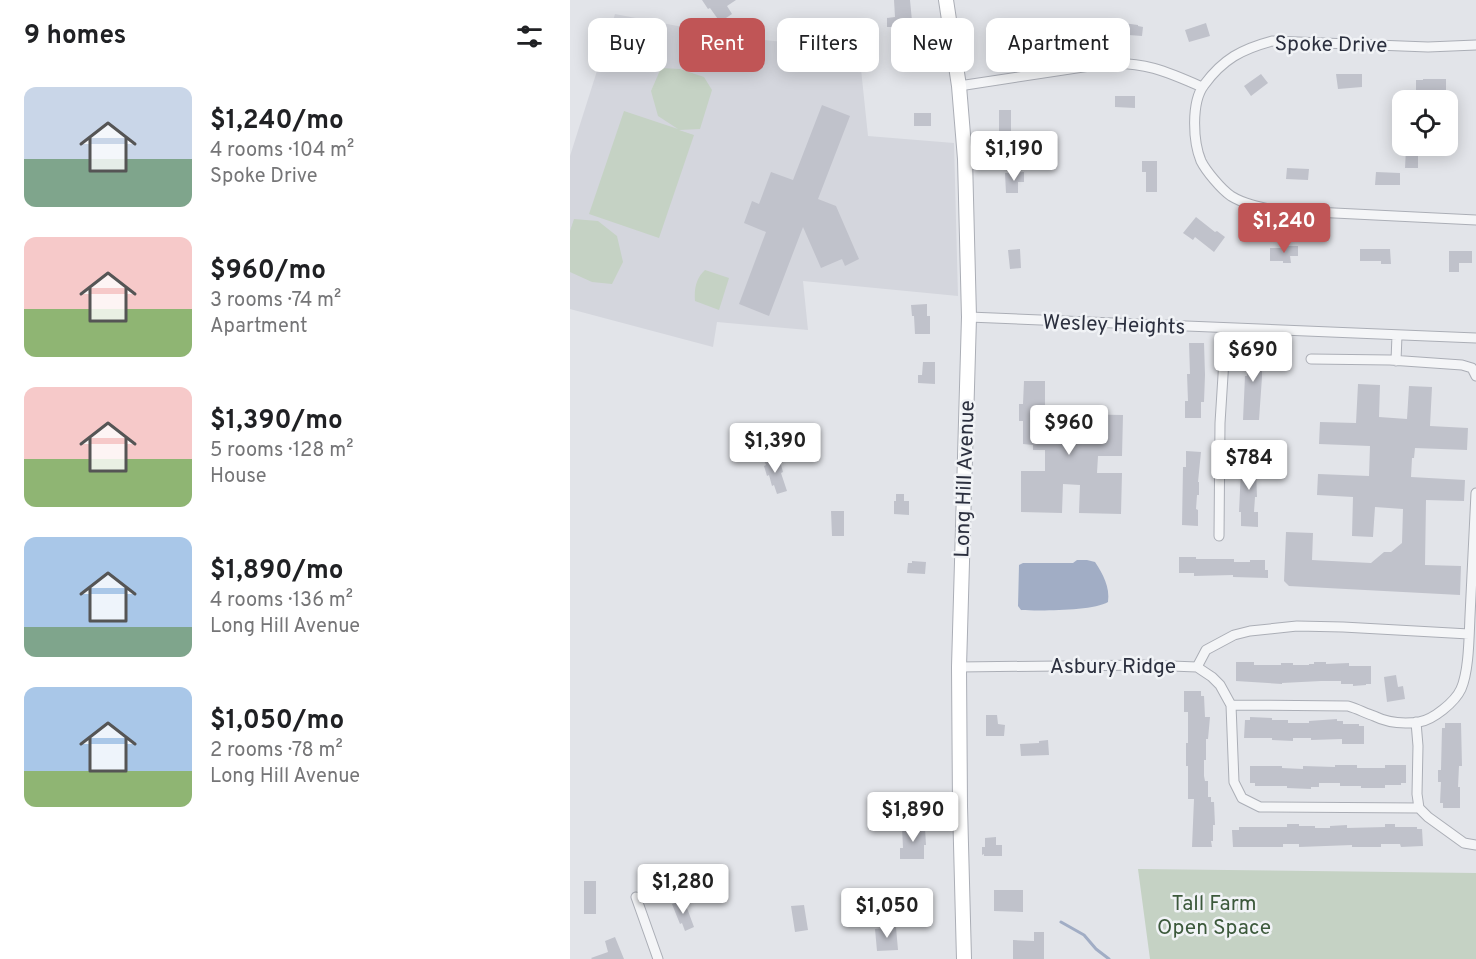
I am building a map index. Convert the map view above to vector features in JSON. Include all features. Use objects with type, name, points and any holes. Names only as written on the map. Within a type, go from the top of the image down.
[{"type":"street","name":"Long Hill Avenue","points":[[946,0],[959,86],[965,159],[969,318],[959,667],[964,959]]},
{"type":"street","name":"Spoke Drive","points":[[1476,45],[1428,47],[1272,41],[1231,56],[1219,68],[1202,87],[1196,106],[1195,126],[1202,161],[1214,180],[1229,195],[1251,206],[1274,210],[1476,220]]},
{"type":"street","points":[[959,86],[1119,63],[1153,67],[1202,87]]},
{"type":"street","name":"Wesley Heights","points":[[969,318],[1476,338]]},
{"type":"street","points":[[1219,536],[1221,423],[1226,328]]},
{"type":"street","points":[[1396,361],[1397,335]]},
{"type":"street","points":[[1311,359],[1462,365],[1472,368],[1476,376]]},
{"type":"street","points":[[1231,705],[1348,706],[1390,722],[1416,722],[1434,715],[1450,703],[1460,690],[1466,671],[1476,493]]},
{"type":"street","name":"Asbury Ridge","points":[[959,667],[1146,665],[1197,667],[1206,651],[1234,634],[1297,626],[1469,634]]},
{"type":"street","points":[[1197,667],[1220,685],[1231,705],[1234,782],[1242,798],[1260,807],[1419,808]]},
{"type":"street","points":[[1416,722],[1419,808],[1464,843],[1476,845]]},
{"type":"street","points":[[636,897],[658,959]]},
{"type":"shaded area","points":[[615,14],[636,18],[614,18]]},
{"type":"shaded area","points":[[667,24],[679,26],[679,72],[765,72],[765,40],[777,41],[777,72],[861,72],[868,136],[954,143],[958,296],[803,281],[808,330],[717,322],[713,347],[570,309],[570,156],[597,72],[667,72]]},
{"type":"green space","points":[[667,68],[679,69],[679,72],[689,72],[704,77],[712,90],[700,129],[679,130],[694,135],[659,238],[589,214],[624,111],[678,129],[658,116],[651,91],[659,72],[667,72]]},
{"type":"green space","points":[[574,219],[598,221],[617,236],[623,262],[612,284],[592,282],[570,272],[570,231]]},
{"type":"green space","points":[[705,270],[729,278],[719,310],[695,301],[696,284]]},
{"type":"green space","name":"Tall Farm Open Space","points":[[1138,869],[1476,873],[1476,959],[1150,959]]},
{"type":"water","points":[[1077,560],[1095,562],[1105,581],[1108,602],[1079,609],[1021,610],[1018,606],[1019,565],[1023,563],[1073,563]]},
{"type":"building","points":[[702,0],[736,0],[727,6],[732,14],[726,18],[717,18],[710,8],[708,9]]},
{"type":"building","points":[[894,0],[910,0],[912,18],[891,18],[891,27],[887,27],[887,18],[895,17]]},
{"type":"building","points":[[1206,23],[1210,36],[1189,42],[1185,30]]},
{"type":"building","points":[[1130,24],[1143,27],[1142,36],[1130,35]]},
{"type":"building","points":[[1261,74],[1268,83],[1251,96],[1244,86]]},
{"type":"building","points":[[1336,74],[1362,74],[1362,87],[1338,89]]},
{"type":"building","points":[[1446,79],[1446,90],[1416,90],[1416,80]]},
{"type":"building","points":[[1115,96],[1135,96],[1135,108],[1115,107]]},
{"type":"building","points":[[822,105],[850,116],[818,199],[836,206],[859,259],[845,266],[842,259],[821,268],[803,227],[769,316],[739,304],[766,232],[744,223],[752,201],[759,204],[771,172],[793,180]]},
{"type":"building","points":[[999,110],[1011,110],[1011,132],[999,132]]},
{"type":"building","points":[[914,113],[931,113],[931,126],[914,126]]},
{"type":"building","points":[[1406,156],[1418,156],[1418,168],[1405,168]]},
{"type":"building","points":[[1142,161],[1157,161],[1157,192],[1146,192],[1146,172],[1142,172]]},
{"type":"building","points":[[1287,168],[1309,169],[1308,180],[1286,179]]},
{"type":"building","points":[[1024,172],[1024,182],[1018,182],[1018,193],[1006,193],[1005,173]]},
{"type":"building","points":[[1376,172],[1400,173],[1400,185],[1375,185]]},
{"type":"building","points":[[1196,217],[1225,237],[1214,252],[1195,237],[1193,240],[1183,233]]},
{"type":"building","points":[[1281,246],[1298,246],[1298,256],[1290,256],[1291,263],[1270,261],[1270,248],[1281,248]]},
{"type":"building","points":[[1020,249],[1021,268],[1010,269],[1008,250]]},
{"type":"building","points":[[1360,249],[1390,249],[1391,264],[1381,264],[1381,261],[1360,261]]},
{"type":"building","points":[[1449,251],[1472,251],[1472,263],[1459,263],[1459,272],[1449,272]]},
{"type":"building","points":[[927,304],[930,334],[915,334],[911,305]]},
{"type":"building","points":[[1189,343],[1204,343],[1204,402],[1201,402],[1201,418],[1185,418],[1185,401],[1188,401],[1187,374],[1190,374]]},
{"type":"building","points":[[1246,346],[1262,346],[1259,420],[1243,420],[1245,376],[1247,376]]},
{"type":"building","points":[[923,362],[935,362],[935,384],[918,383],[918,375],[922,375]]},
{"type":"building","points":[[1024,381],[1045,381],[1045,408],[1068,408],[1068,414],[1123,415],[1122,456],[1098,456],[1097,473],[1122,473],[1121,514],[1079,513],[1080,485],[1063,484],[1062,513],[1021,512],[1021,471],[1045,471],[1045,450],[1033,450],[1033,445],[1023,444],[1023,421],[1019,421],[1019,404],[1023,404]]},
{"type":"building","points":[[1358,384],[1380,385],[1379,417],[1407,419],[1409,386],[1432,387],[1430,426],[1468,428],[1467,450],[1415,448],[1411,477],[1465,480],[1464,501],[1426,500],[1425,565],[1461,566],[1460,595],[1289,586],[1284,581],[1286,532],[1313,533],[1312,560],[1371,563],[1384,552],[1391,552],[1402,543],[1403,509],[1375,507],[1373,537],[1352,536],[1353,497],[1317,495],[1318,474],[1369,476],[1370,446],[1319,444],[1320,422],[1356,423]]},
{"type":"building","points":[[1186,451],[1201,452],[1196,509],[1198,510],[1198,526],[1182,525],[1183,467],[1186,467]]},
{"type":"building","points":[[1244,453],[1258,454],[1257,497],[1255,497],[1254,512],[1258,512],[1258,527],[1241,526],[1241,512],[1239,512]]},
{"type":"building","points":[[774,455],[776,462],[780,461],[787,491],[777,494],[769,475],[767,476],[763,458]]},
{"type":"building","points":[[896,494],[904,494],[904,501],[909,501],[909,515],[894,514]]},
{"type":"building","points":[[831,511],[844,511],[844,536],[832,536]]},
{"type":"building","points":[[1179,557],[1234,559],[1234,562],[1265,560],[1268,578],[1233,577],[1233,575],[1194,576],[1194,573],[1179,573]]},
{"type":"building","points":[[926,562],[925,574],[907,573],[908,563]]},
{"type":"building","points":[[1236,662],[1254,662],[1254,665],[1293,663],[1293,665],[1309,665],[1314,662],[1326,662],[1326,664],[1349,663],[1349,666],[1371,666],[1371,684],[1353,686],[1353,684],[1341,684],[1341,681],[1282,684],[1236,681]]},
{"type":"building","points":[[1396,675],[1398,687],[1403,686],[1405,699],[1387,702],[1384,677]]},
{"type":"building","points":[[1184,691],[1201,691],[1201,696],[1204,696],[1205,717],[1210,717],[1204,776],[1205,781],[1208,781],[1208,797],[1211,797],[1211,802],[1214,802],[1215,825],[1213,825],[1212,847],[1192,847],[1194,799],[1188,799],[1186,743],[1188,743],[1188,712],[1184,712]]},
{"type":"building","points":[[986,715],[997,715],[998,724],[1005,725],[1004,736],[986,736]]},
{"type":"building","points":[[1250,717],[1288,720],[1288,723],[1337,719],[1337,721],[1343,721],[1343,724],[1359,724],[1359,726],[1364,726],[1364,744],[1342,744],[1342,739],[1293,738],[1293,741],[1244,738],[1245,720],[1250,720]]},
{"type":"building","points":[[1445,723],[1461,723],[1462,766],[1459,766],[1458,787],[1460,787],[1460,808],[1443,808],[1443,803],[1440,803],[1441,782],[1438,782],[1438,770],[1441,770],[1442,728],[1445,728]]},
{"type":"building","points":[[1048,740],[1049,755],[1021,756],[1020,744]]},
{"type":"building","points":[[1335,765],[1385,768],[1385,765],[1406,765],[1406,783],[1385,785],[1385,788],[1361,788],[1361,786],[1340,786],[1340,783],[1319,783],[1319,787],[1311,787],[1311,789],[1255,786],[1255,783],[1250,783],[1250,766],[1282,766],[1282,768],[1303,769],[1303,766],[1335,767]]},
{"type":"building","points":[[1287,824],[1315,826],[1315,828],[1347,825],[1347,828],[1385,827],[1385,824],[1395,824],[1395,827],[1417,827],[1417,829],[1422,829],[1423,846],[1401,847],[1400,844],[1381,844],[1381,847],[1352,847],[1352,845],[1299,847],[1299,844],[1283,844],[1283,847],[1233,847],[1232,830],[1239,830],[1239,827],[1287,827]]},
{"type":"building","points":[[902,827],[925,828],[924,859],[900,859],[900,848],[903,848]]},
{"type":"building","points":[[996,837],[996,845],[1002,845],[1002,856],[982,855],[985,838]]},
{"type":"building","points":[[584,881],[596,881],[596,914],[584,914]]},
{"type":"building","points":[[994,890],[1023,890],[1023,912],[994,911]]},
{"type":"building","points":[[684,900],[694,927],[685,931],[672,904]]},
{"type":"building","points":[[804,905],[808,930],[795,932],[791,906]]},
{"type":"building","points":[[896,927],[898,950],[877,951],[875,929]]},
{"type":"building","points":[[1034,932],[1044,932],[1044,959],[1013,959],[1013,940],[1034,941]]},
{"type":"building","points":[[615,937],[624,959],[591,958],[608,952],[605,941]]},
{"type":"waterway","points":[[1061,922],[1084,935],[1109,959]]}]
